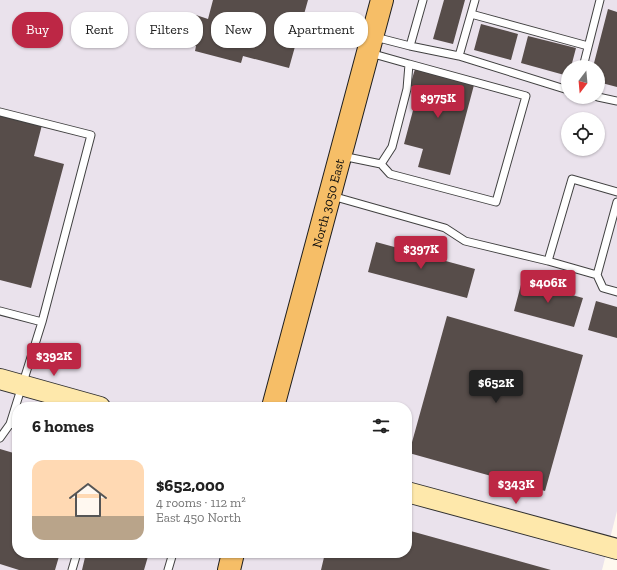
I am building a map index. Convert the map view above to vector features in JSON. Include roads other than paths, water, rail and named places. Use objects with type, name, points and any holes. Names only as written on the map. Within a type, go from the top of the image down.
[{"type":"main road","name":"North 3050 East","points":[[274,402],[382,0]]},
{"type":"main road","points":[[229,570],[232,558]]},
{"type":"street","points":[[0,379],[82,402]]},
{"type":"street","points":[[412,493],[617,549]]},
{"type":"lane","points":[[410,46],[423,0]]},
{"type":"lane","points":[[459,56],[475,0]]},
{"type":"lane","points":[[585,60],[600,0]]},
{"type":"lane","points":[[471,14],[588,46]]},
{"type":"lane","points":[[370,44],[410,46],[459,56],[561,88]]},
{"type":"lane","points":[[340,156],[381,164],[390,174],[496,202],[526,96],[409,64],[370,44]]},
{"type":"lane","points":[[381,164],[392,147],[407,89],[409,64]]},
{"type":"lane","points":[[605,98],[617,101]]},
{"type":"lane","points":[[0,112],[91,136],[42,322],[19,402]]},
{"type":"lane","points":[[548,261],[572,179],[617,192]]},
{"type":"lane","points":[[330,195],[445,228],[465,242],[548,261],[597,275]]},
{"type":"lane","points":[[617,202],[597,275],[603,288],[617,292]]},
{"type":"lane","points":[[0,311],[42,322]]},
{"type":"lane","points":[[0,438],[12,426]]},
{"type":"lane","points":[[72,570],[76,558]]},
{"type":"lane","points":[[168,570],[172,558]]}]
